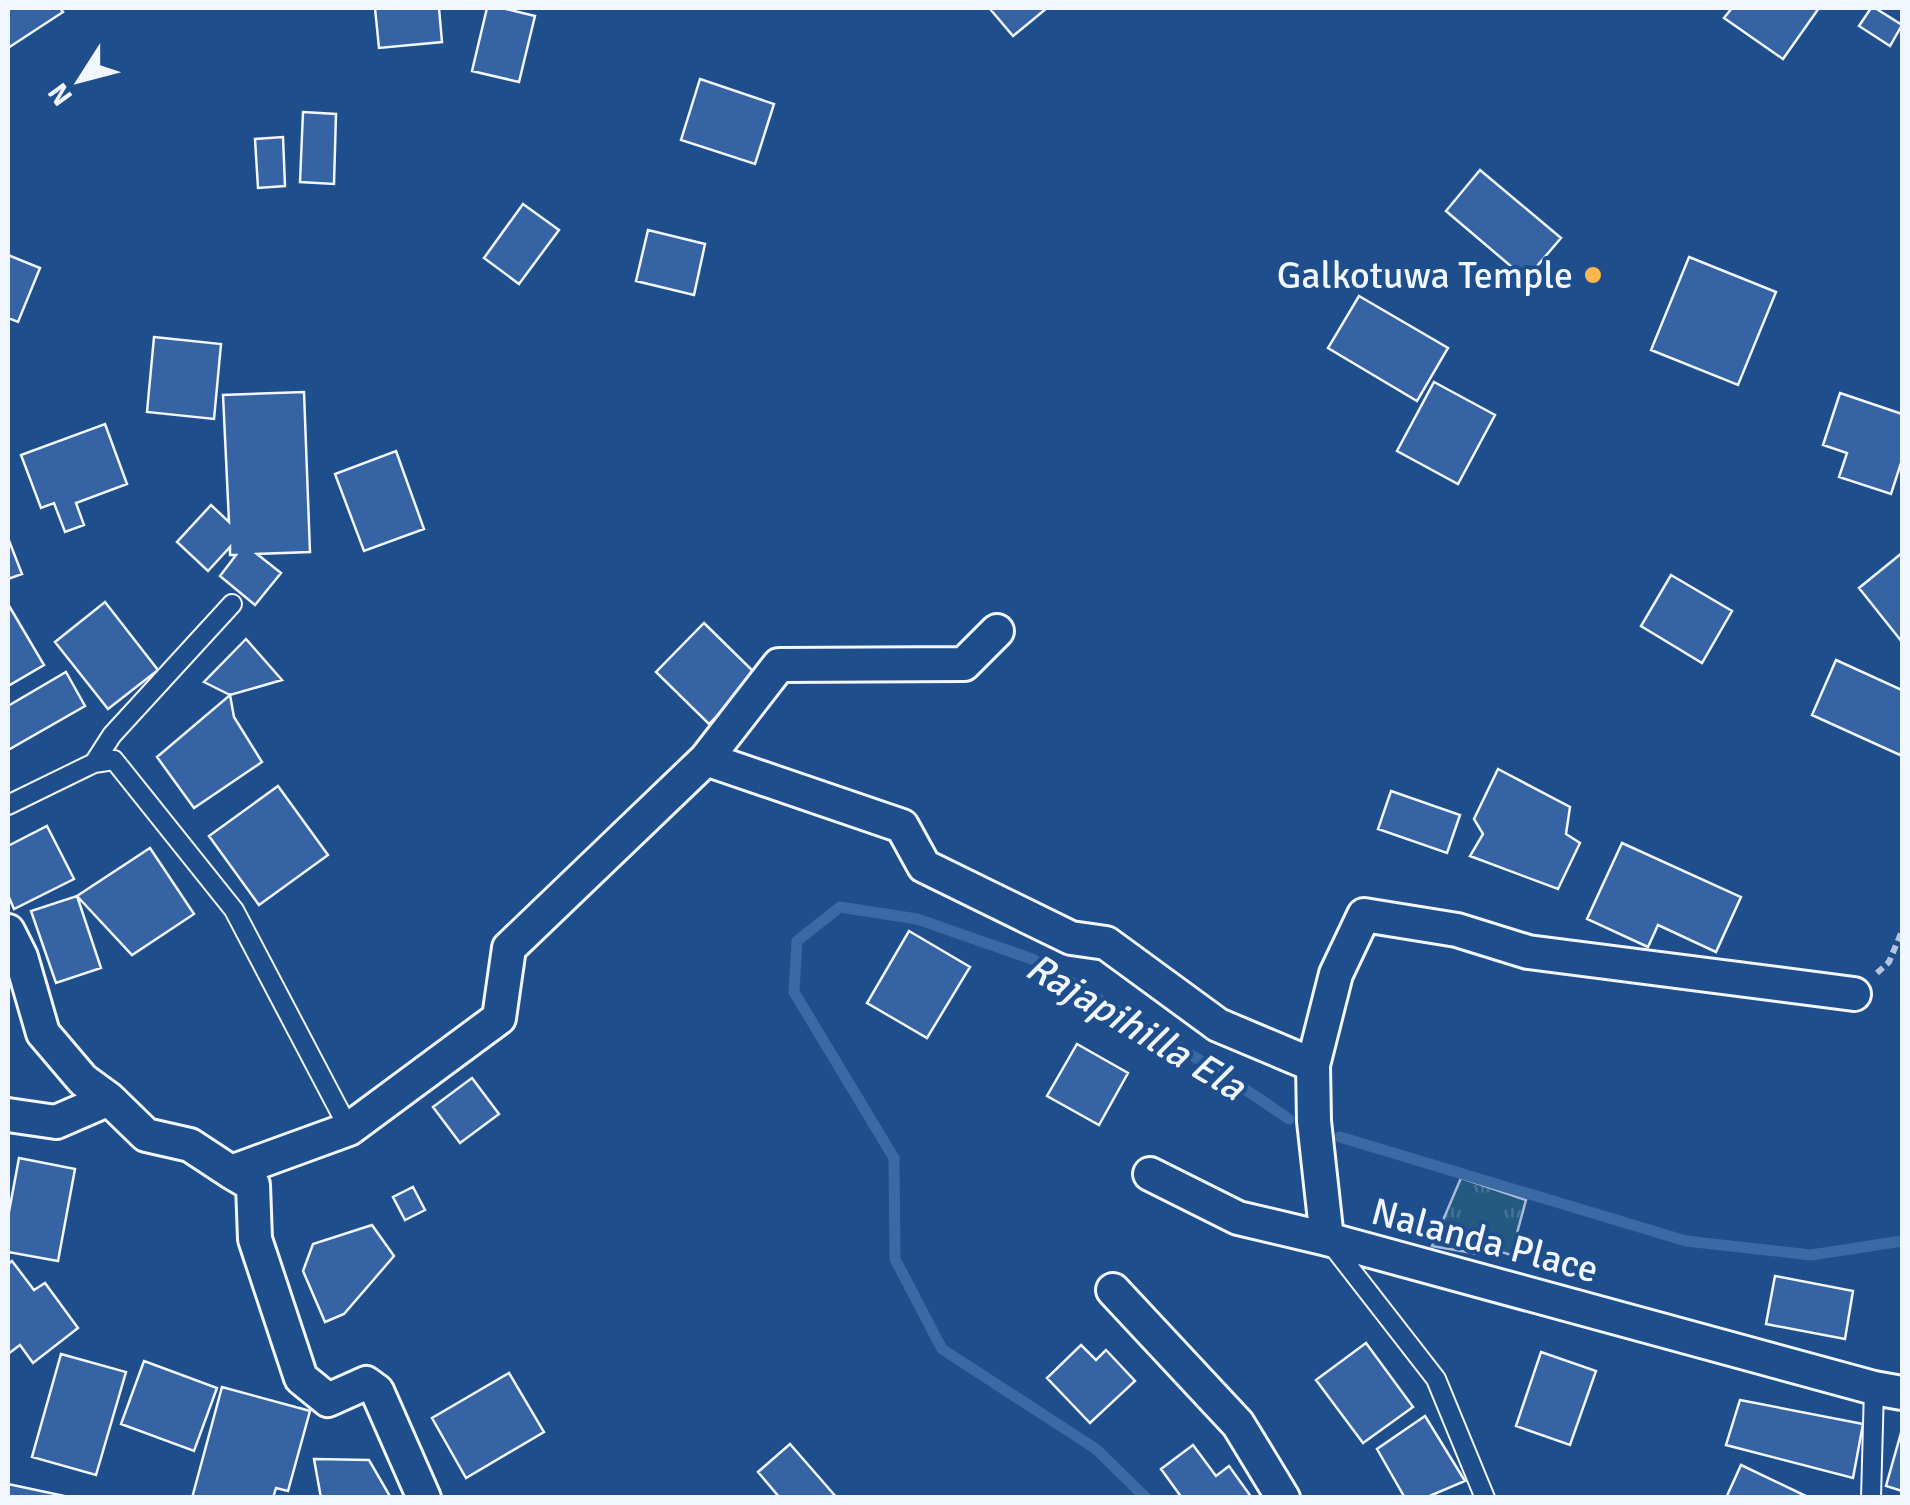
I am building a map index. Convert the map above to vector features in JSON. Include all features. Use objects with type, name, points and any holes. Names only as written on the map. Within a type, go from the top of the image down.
[{"type":"street","points":[[232,1172],[348,1129],[499,1018],[509,948],[706,759],[779,665],[964,664],[997,631]]},
{"type":"street","points":[[706,759],[902,826],[924,866],[1071,938],[1106,943],[1218,1025],[1313,1065]]},
{"type":"street","name":"Nalanda Place","points":[[1854,994],[1528,952],[1457,930],[1364,915],[1336,974],[1313,1065],[1314,1120],[1328,1239],[1888,1390]]},
{"type":"street","points":[[8,931],[21,957],[44,1033],[83,1080],[146,1135],[190,1145],[253,1185],[255,1239],[301,1378],[328,1400],[366,1383],[378,1391],[424,1498]]},
{"type":"street","points":[[8,1115],[56,1122],[109,1099]]},
{"type":"street","points":[[1150,1174],[1238,1218],[1328,1239]]},
{"type":"street","points":[[1113,1290],[1238,1424],[1283,1498]]},
{"type":"lane","points":[[94,763],[112,734],[232,604]]},
{"type":"lane","points":[[8,805],[94,763],[114,760],[234,910],[348,1129]]},
{"type":"lane","points":[[1328,1239],[1436,1379],[1485,1498]]},
{"type":"lane","points":[[1871,1498],[1888,1390]]},
{"type":"path","points":[[1854,994],[1889,962],[1902,931]]},
{"type":"green space","points":[[1461,1178],[1526,1200],[1511,1255],[1482,1246],[1479,1254],[1432,1246]]},
{"type":"building","points":[[8,8],[60,8],[63,12],[8,48]]},
{"type":"building","points":[[375,8],[439,8],[442,42],[379,48]]},
{"type":"building","points":[[487,8],[535,16],[519,82],[472,71]]},
{"type":"building","points":[[993,8],[1047,8],[1013,36]]},
{"type":"building","points":[[1732,8],[1819,8],[1783,59],[1724,18]]},
{"type":"building","points":[[1871,8],[1902,25],[1890,46],[1859,26]]},
{"type":"building","points":[[700,79],[774,104],[755,164],[681,140]]},
{"type":"building","points":[[303,112],[336,114],[334,184],[300,182]]},
{"type":"building","points":[[283,137],[285,186],[258,188],[255,139]]},
{"type":"building","points":[[1480,170],[1561,238],[1526,279],[1446,211]]},
{"type":"building","points":[[523,204],[559,230],[519,284],[484,258]]},
{"type":"building","points":[[648,230],[705,244],[694,295],[636,281]]},
{"type":"building","points":[[8,255],[40,268],[18,322],[8,318]]},
{"type":"building","points":[[1689,257],[1776,292],[1738,385],[1651,350]]},
{"type":"building","points":[[1359,296],[1448,348],[1417,401],[1328,348]]},
{"type":"building","points":[[154,337],[221,344],[214,419],[147,412]]},
{"type":"building","points":[[1434,382],[1495,415],[1458,484],[1397,451]]},
{"type":"building","points":[[304,392],[310,552],[257,554],[281,573],[255,605],[220,576],[236,555],[230,555],[230,547],[208,571],[177,542],[211,505],[229,522],[223,395]]},
{"type":"building","points":[[1840,393],[1902,414],[1902,460],[1891,494],[1839,477],[1847,453],[1823,445]]},
{"type":"building","points":[[105,424],[127,484],[76,503],[84,525],[65,532],[54,503],[41,508],[21,455]]},
{"type":"building","points":[[396,451],[424,529],[364,551],[335,474]]},
{"type":"building","points":[[8,538],[22,574],[8,579]]},
{"type":"building","points":[[1902,553],[1902,642],[1859,588]]},
{"type":"building","points":[[1671,575],[1732,611],[1702,663],[1641,626]]},
{"type":"building","points":[[105,602],[158,670],[108,709],[55,642]]},
{"type":"building","points":[[8,604],[44,665],[8,686]]},
{"type":"building","points":[[704,623],[757,675],[709,724],[656,672]]},
{"type":"building","points":[[246,639],[282,680],[230,695],[204,682]]},
{"type":"building","points":[[1836,660],[1902,690],[1900,755],[1812,715]]},
{"type":"building","points":[[66,672],[85,706],[8,750],[8,706]]},
{"type":"building","points":[[230,695],[234,717],[262,762],[194,808],[157,757]]},
{"type":"building","points":[[1498,769],[1570,807],[1566,834],[1580,843],[1558,889],[1470,856],[1483,834],[1474,819]]},
{"type":"building","points":[[278,786],[328,855],[259,905],[209,836]]},
{"type":"building","points":[[1391,791],[1460,815],[1447,853],[1378,829]]},
{"type":"building","points":[[47,826],[74,879],[14,909],[8,895],[8,846]]},
{"type":"building","points":[[1622,843],[1741,897],[1716,952],[1658,925],[1648,947],[1587,919]]},
{"type":"building","points":[[150,848],[194,914],[132,955],[77,896]]},
{"type":"building","points":[[77,896],[101,968],[56,983],[31,911]]},
{"type":"building","points":[[909,931],[970,967],[927,1038],[867,1003]]},
{"type":"building","points":[[1077,1044],[1128,1073],[1099,1125],[1047,1096]]},
{"type":"building","points":[[472,1078],[499,1114],[460,1143],[433,1107]]},
{"type":"building","points":[[19,1158],[75,1169],[58,1261],[8,1252],[8,1217]]},
{"type":"building","points":[[413,1187],[425,1210],[405,1220],[393,1197]]},
{"type":"building","points":[[372,1225],[394,1256],[344,1314],[325,1322],[303,1271],[313,1244]]},
{"type":"building","points":[[12,1261],[34,1290],[45,1283],[78,1328],[33,1363],[20,1345],[8,1354],[8,1264]]},
{"type":"building","points":[[1775,1276],[1853,1291],[1845,1339],[1766,1324]]},
{"type":"building","points":[[1366,1343],[1413,1407],[1363,1443],[1316,1380]]},
{"type":"building","points":[[1081,1345],[1096,1360],[1106,1350],[1135,1381],[1090,1423],[1047,1378]]},
{"type":"building","points":[[1541,1352],[1596,1371],[1570,1445],[1516,1426]]},
{"type":"building","points":[[61,1354],[126,1372],[96,1475],[32,1457]]},
{"type":"building","points":[[144,1361],[217,1388],[194,1451],[121,1424]]},
{"type":"building","points":[[509,1373],[544,1432],[466,1478],[432,1418]]},
{"type":"building","points":[[222,1387],[310,1411],[288,1491],[276,1488],[273,1498],[192,1498]]},
{"type":"building","points":[[1740,1400],[1863,1424],[1853,1478],[1726,1445]]},
{"type":"building","points":[[1425,1416],[1465,1481],[1425,1498],[1405,1498],[1377,1449]]},
{"type":"building","points":[[1902,1433],[1902,1491],[1886,1486]]},
{"type":"building","points":[[790,1444],[837,1498],[780,1498],[758,1472]]},
{"type":"building","points":[[1193,1445],[1216,1476],[1229,1466],[1252,1498],[1182,1498],[1161,1469]]},
{"type":"building","points":[[314,1459],[369,1460],[391,1498],[321,1498]]},
{"type":"building","points":[[1741,1465],[1810,1498],[1726,1498]]},
{"type":"building","points":[[8,1484],[69,1497],[8,1498]]},
{"type":"waterway","name":"Rajapihilla Ela","points":[[1146,1498],[1096,1449],[942,1349],[895,1259],[894,1158],[794,992],[797,941],[840,907],[917,919],[1032,959],[1221,1073],[1289,1119]]},
{"type":"waterway","name":"Rajapihilla Ela","points":[[1340,1137],[1686,1241],[1811,1255],[1902,1241]]},
{"type":"place","name":"Galkotuwa Temple","points":[[1593,275]]}]
